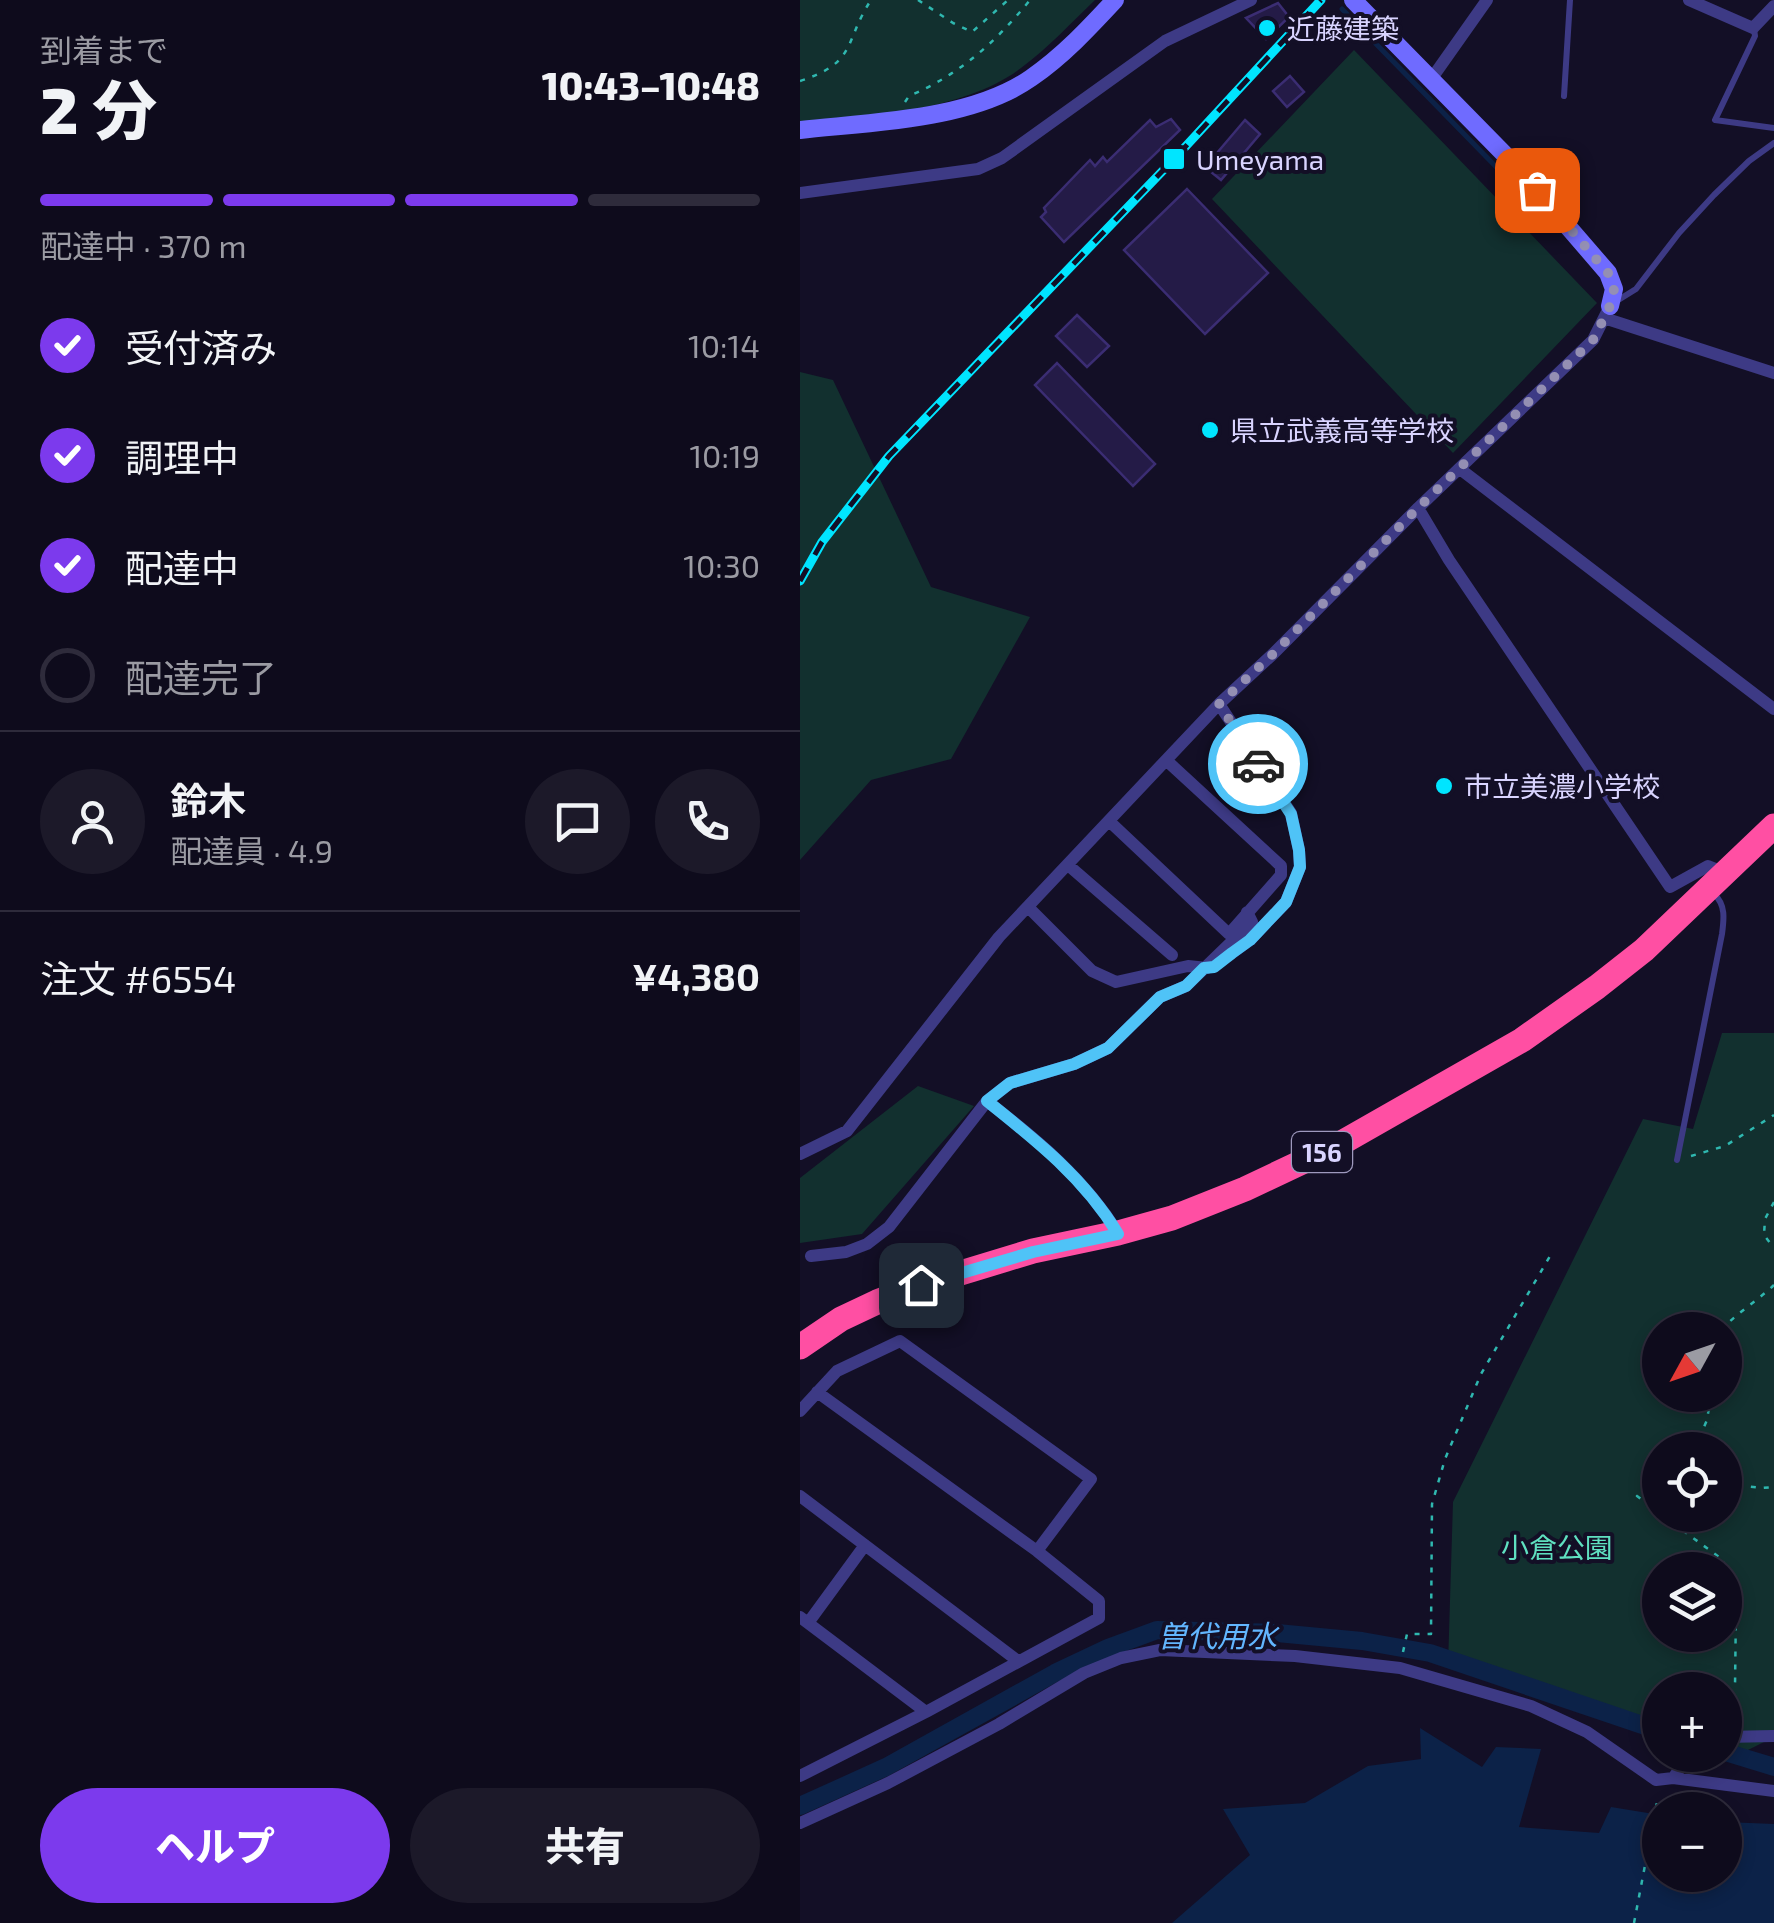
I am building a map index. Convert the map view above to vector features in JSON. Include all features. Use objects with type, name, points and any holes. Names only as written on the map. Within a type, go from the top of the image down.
[{"type":"highway","name":"156","points":[[800,1347],[841,1319],[921,1285],[1172,1218],[1321,1153],[1522,1040],[1597,987],[1644,950],[1774,826]]},
{"type":"street","points":[[800,130],[948,112],[990,100],[1028,80],[1072,46],[1115,0]]},
{"type":"street","points":[[800,193],[978,169],[1002,158],[1165,41],[1251,0]]},
{"type":"street","points":[[800,1154],[848,1131],[999,937],[1219,704],[1593,340],[1607,312],[1614,289],[1608,273],[1513,162],[1353,0]]},
{"type":"street","points":[[1432,78],[1487,0]]},
{"type":"street","points":[[1690,0],[1753,28],[1774,6]]},
{"type":"street","points":[[1607,312],[1774,373]]},
{"type":"street","points":[[1460,469],[1774,709]]},
{"type":"street","points":[[1418,508],[1448,560],[1670,887],[1708,866],[1717,881]]},
{"type":"street","points":[[1028,908],[1092,971],[1116,982],[1188,966],[1214,967],[1250,940],[1286,902],[1300,867],[1291,814],[1219,704]]},
{"type":"street","points":[[1109,821],[1229,934],[1281,875],[1281,866],[1166,760]]},
{"type":"street","points":[[1068,865],[1172,955]]},
{"type":"street","points":[[811,1256],[846,1252],[867,1244],[889,1227],[987,1101],[1010,1083],[1074,1064],[1108,1048],[1160,997],[1186,986],[1252,922],[1247,912]]},
{"type":"street","points":[[987,1101],[1052,1152],[1106,1212],[1118,1234]]},
{"type":"street","points":[[800,1411],[837,1371],[900,1341],[1091,1479],[1036,1551]]},
{"type":"street","points":[[800,1776],[1098,1618],[1099,1601],[817,1392]]},
{"type":"street","points":[[800,1496],[1018,1661]]},
{"type":"street","points":[[865,1545],[804,1620],[926,1712]]},
{"type":"street","points":[[802,1819],[888,1783],[1084,1673],[1122,1658],[1160,1650],[1295,1656],[1400,1668],[1531,1706],[1587,1732],[1656,1780],[1673,1778],[1774,1791]]},
{"type":"street","points":[[1742,1737],[1774,1736]]},
{"type":"street","points":[[1673,1778],[1677,1772]]},
{"type":"lane","points":[[1564,96],[1570,0]]},
{"type":"lane","points":[[1753,28],[1755,36],[1715,120],[1774,128]]},
{"type":"lane","points":[[1607,312],[1636,289],[1679,233],[1714,196],[1749,161],[1774,144]]},
{"type":"lane","points":[[1677,1160],[1722,934],[1724,914],[1717,881]]},
{"type":"path","points":[[800,82],[828,71],[846,55],[871,0]]},
{"type":"path","points":[[918,0],[972,32],[1008,0]]},
{"type":"path","points":[[897,119],[910,96],[977,57],[1030,0]]},
{"type":"path","points":[[1677,1160],[1725,1146],[1774,1115]]},
{"type":"path","points":[[1774,1202],[1765,1219],[1764,1235],[1774,1248]]},
{"type":"path","points":[[1404,1651],[1407,1634],[1431,1634],[1432,1504],[1445,1459],[1481,1374],[1553,1251]]},
{"type":"path","points":[[1740,1312],[1774,1285]]},
{"type":"path","points":[[1742,1486],[1774,1487]]},
{"type":"path","points":[[1685,1532],[1723,1560],[1736,1606],[1735,1672]]},
{"type":"path","points":[[1634,1923],[1642,1884]]},
{"type":"green space","points":[[800,0],[1095,0],[1050,44],[999,82],[915,109],[800,127]]},
{"type":"green space","points":[[1354,50],[1597,303],[1453,453],[1212,199]]},
{"type":"green space","points":[[800,372],[833,380],[931,587],[1030,617],[951,759],[871,780],[800,860]]},
{"type":"green space","name":"小倉公園","points":[[1722,1033],[1774,1033],[1774,1737],[1742,1753],[1742,1672],[1642,1672],[1642,1731],[1448,1666],[1453,1502],[1643,1119],[1693,1129]]},
{"type":"green space","points":[[918,1086],[974,1106],[862,1234],[800,1243],[800,1178]]},
{"type":"water","points":[[1420,1728],[1482,1767],[1496,1747],[1541,1749],[1519,1827],[1599,1833],[1611,1807],[1642,1812],[1642,1892],[1742,1892],[1742,1823],[1774,1824],[1774,1923],[1172,1923],[1250,1855],[1223,1809],[1305,1803],[1368,1766],[1421,1759]]},
{"type":"building","name":"近藤建築","points":[[1278,3],[1289,17],[1266,39],[1246,18]]},
{"type":"building","points":[[1290,76],[1304,92],[1287,107],[1273,91]]},
{"type":"building","points":[[1171,119],[1180,130],[1064,242],[1041,217],[1046,212],[1044,208],[1090,160],[1095,166],[1103,157],[1107,162],[1150,120],[1156,127]]},
{"type":"building","points":[[1245,120],[1260,134],[1221,180],[1205,167]]},
{"type":"building","points":[[1187,189],[1268,273],[1205,334],[1124,250]]},
{"type":"building","points":[[1077,315],[1109,346],[1087,367],[1056,336]]},
{"type":"building","points":[[1057,363],[1155,464],[1133,486],[1035,385]]},
{"type":"waterway","points":[[1342,9],[1507,178]]},
{"type":"waterway","name":"曽代用水","points":[[800,1806],[886,1767],[1055,1673],[1157,1630],[1277,1633],[1362,1641],[1430,1653],[1642,1725]]},
{"type":"waterway","name":"曽代用水","points":[[1742,1757],[1774,1767]]},
{"type":"railway","points":[[800,581],[822,542],[889,456],[1321,0]]},
{"type":"way so far","points":[[1258,764],[1219,704],[1593,340],[1610,306],[1614,289],[1608,273],[1537,190]]},
{"type":"place","name":"近藤建築","points":[[1267,28]]},
{"type":"place","name":"Umeyama","points":[[1174,159]]},
{"type":"place","name":"県立武義高等学校","points":[[1210,430]]},
{"type":"place","name":"市立美濃小学校","points":[[1444,786]]},
{"type":"route","points":[[921,1285],[1033,1252],[1118,1234],[1106,1212],[1052,1152],[987,1101],[1010,1083],[1074,1064],[1108,1048],[1160,997],[1186,986],[1204,968],[1214,967],[1250,940],[1286,902],[1300,867],[1299,850],[1291,814],[1258,764]]}]
